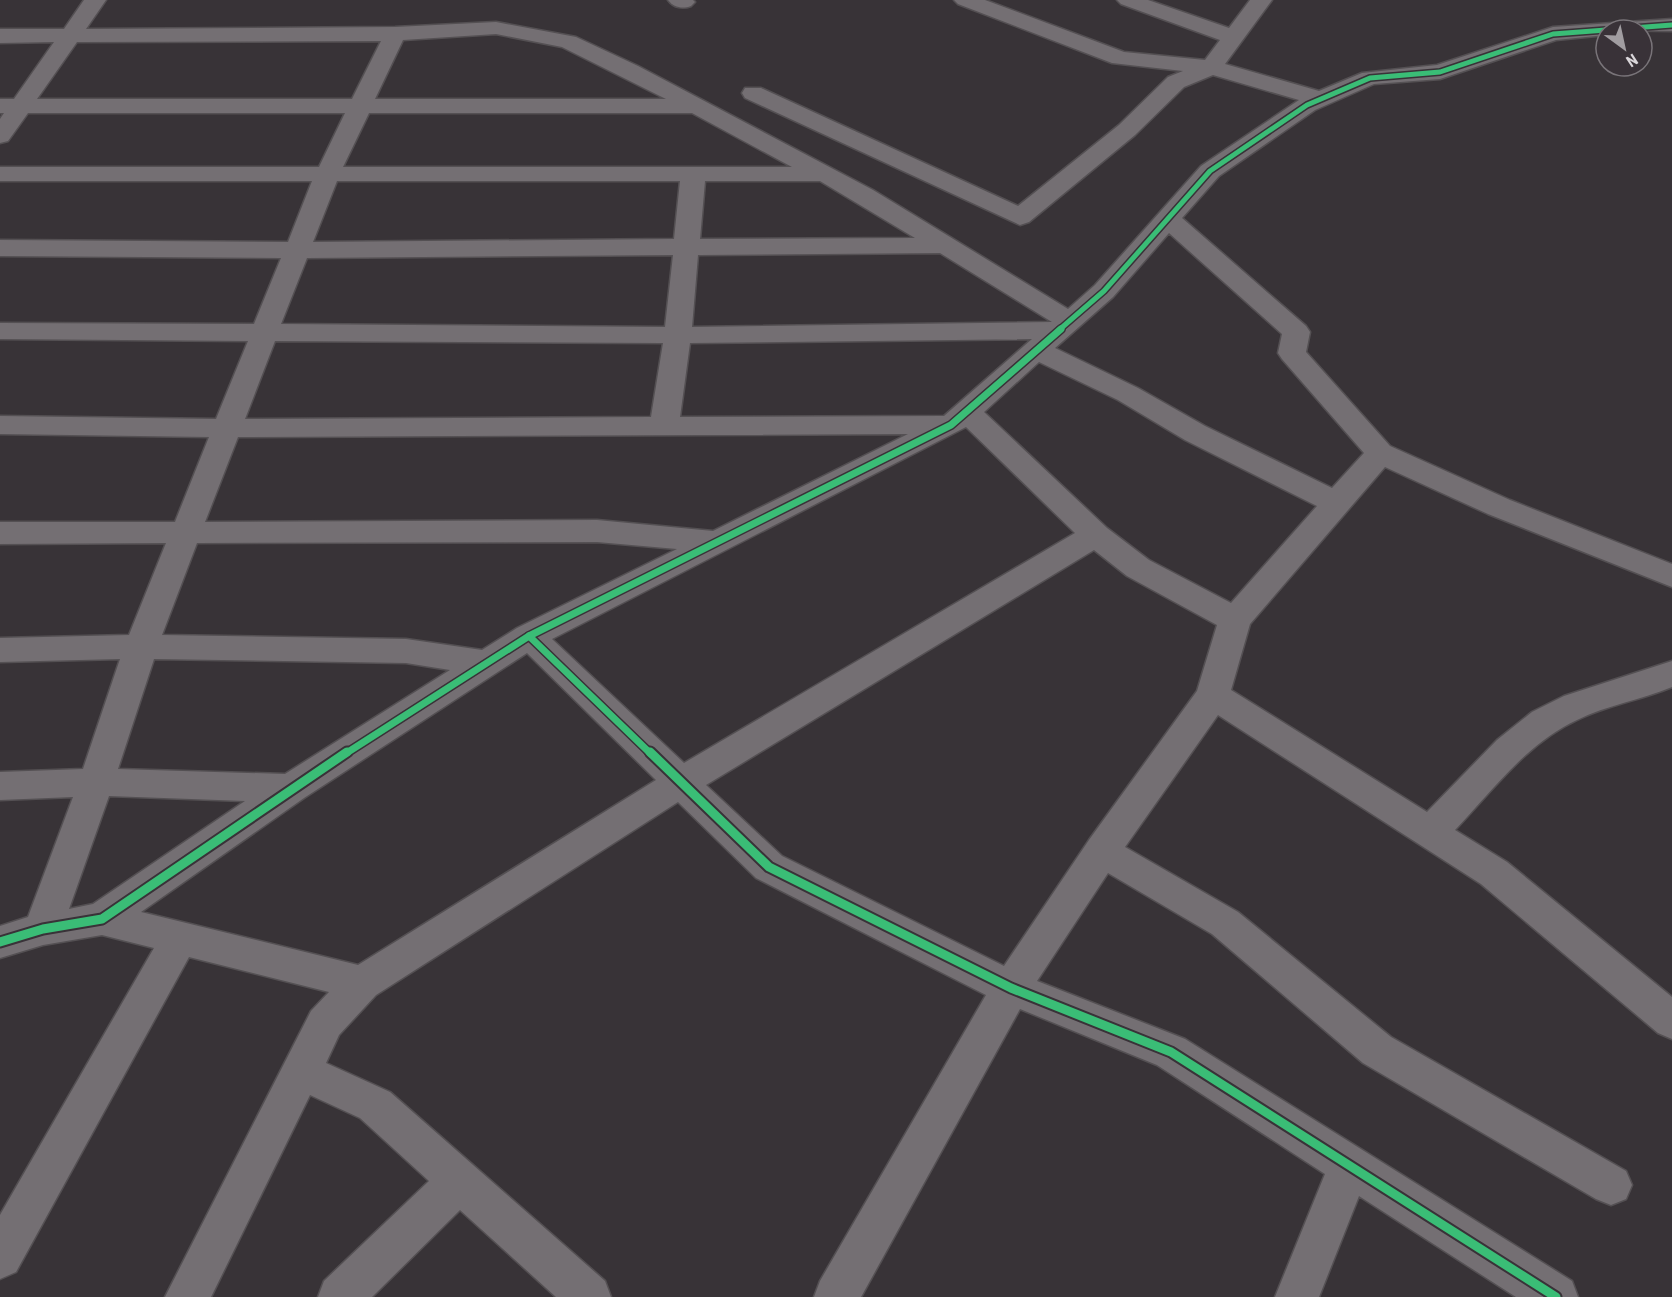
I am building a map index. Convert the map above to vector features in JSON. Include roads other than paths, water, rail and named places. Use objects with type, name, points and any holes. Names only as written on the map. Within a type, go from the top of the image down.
[{"type":"street","points":[[0,136],[11,106],[71,36],[95,0]]},
{"type":"street","points":[[965,0],[1120,58],[1211,67],[1321,99]]},
{"type":"street","points":[[1128,0],[1234,37]]},
{"type":"street","points":[[753,93],[1020,217],[1127,130],[1176,82],[1211,67],[1261,0]]},
{"type":"street","points":[[0,942],[43,929],[102,918],[291,788],[529,636],[959,418],[1104,291],[1210,171],[1307,105],[1371,78],[1440,72],[1553,34],[1647,25],[1672,25]]},
{"type":"street","points":[[0,36],[395,34],[495,28],[568,42],[630,71],[825,174],[947,245],[1064,326]]},
{"type":"street","points":[[43,929],[96,782],[141,647],[265,331],[328,173],[395,34]]},
{"type":"street","points":[[11,106],[693,106]]},
{"type":"street","points":[[0,174],[825,174]]},
{"type":"street","points":[[664,426],[678,334],[684,249],[693,174]]},
{"type":"street","points":[[1168,218],[1296,332],[1293,353],[1380,453],[1499,507],[1672,576]]},
{"type":"street","points":[[0,248],[684,249],[947,245]]},
{"type":"street","points":[[0,331],[678,334],[1064,326]]},
{"type":"street","points":[[1036,351],[1128,394],[1194,433],[1337,503]]},
{"type":"street","points":[[0,425],[228,428],[664,426],[959,418],[1138,568],[1235,620]]},
{"type":"street","points":[[836,1297],[1011,988],[1102,851],[1213,695],[1235,620],[1380,453]]},
{"type":"street","points":[[0,533],[597,531],[717,542]]},
{"type":"street","points":[[187,1297],[325,1023],[362,983],[680,783],[1096,535]]},
{"type":"street","points":[[529,636],[769,867],[1011,988],[1171,1052],[1556,1297]]},
{"type":"street","points":[[0,650],[141,647],[406,651],[487,663]]},
{"type":"street","points":[[1431,832],[1522,738],[1563,711],[1655,682],[1672,673]]},
{"type":"street","points":[[1213,695],[1494,873],[1672,1021]]},
{"type":"street","points":[[0,786],[96,782],[291,788]]},
{"type":"street","points":[[1102,851],[1225,923],[1377,1050],[1611,1185]]},
{"type":"street","points":[[102,918],[362,983]]},
{"type":"street","points":[[0,1257],[180,938]]},
{"type":"street","points":[[301,1071],[375,1105],[582,1295]]},
{"type":"street","points":[[1297,1297],[1349,1167]]},
{"type":"street","points":[[340,1297],[460,1181]]}]
